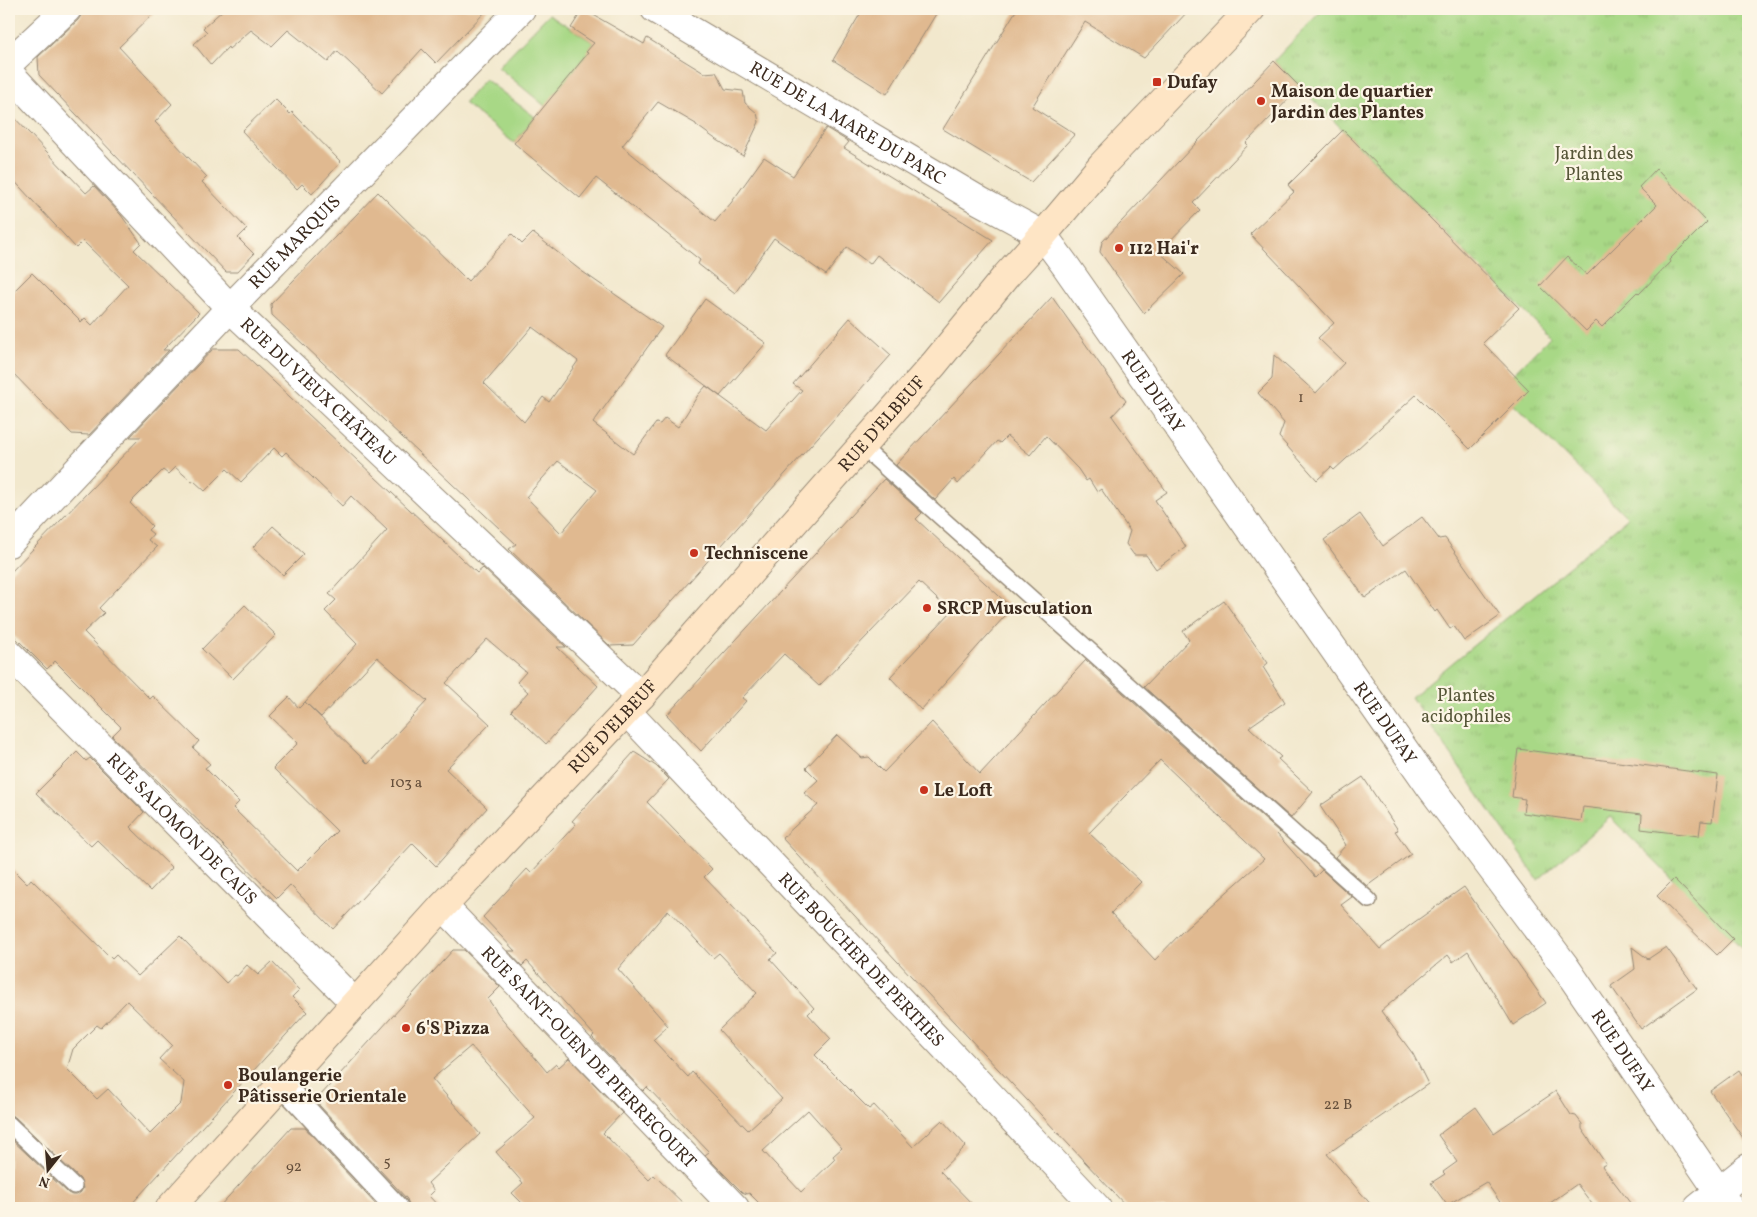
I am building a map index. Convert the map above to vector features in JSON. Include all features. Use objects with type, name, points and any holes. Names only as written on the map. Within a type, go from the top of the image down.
[{"type":"main road","name":"RUE D'ELBEUF","points":[[170,1208],[443,906],[634,704],[934,364],[1006,276],[1119,146],[1251,9]]},
{"type":"street","points":[[9,63],[67,9]]},
{"type":"street","name":"RUE MARQUIS","points":[[9,543],[230,308],[521,9]]},
{"type":"street","name":"RUE DE LA MARE DU PARC","points":[[655,9],[990,207],[1043,235]]},
{"type":"street","name":"RUE DU VIEUX CHÂTEAU","points":[[9,73],[230,308],[634,704]]},
{"type":"street","name":"RUE DUFAY","points":[[1043,235],[1429,785],[1564,965],[1724,1200]]},
{"type":"street","name":"RUE SALOMON DE CAUS","points":[[9,654],[355,1003]]},
{"type":"street","name":"RUE BOUCHER DE PERTHES","points":[[634,704],[1097,1208]]},
{"type":"street","name":"RUE SAINT-OUEN DE PIERRECOURT","points":[[443,906],[735,1208]]},
{"type":"street","points":[[282,1084],[397,1208]]},
{"type":"street","points":[[1698,1208],[1724,1200],[1748,1168]]},
{"type":"lane","points":[[862,446],[1369,900]]},
{"type":"lane","points":[[9,1124],[74,1186]]},
{"type":"green space","name":"Jardin des Plantes","points":[[1323,9],[1748,9],[1748,954],[1610,817],[1538,880],[1411,697],[1628,518],[1498,389],[1550,337],[1274,61]]},
{"type":"green space","points":[[549,14],[594,43],[545,106],[498,67]]},
{"type":"green space","points":[[485,79],[535,117],[514,143],[464,103]]},
{"type":"building","points":[[82,9],[158,9],[119,47],[172,104],[155,122],[207,177],[202,182],[247,229],[238,238],[254,254],[237,272],[226,272],[39,75],[38,57],[78,20],[82,14]]},
{"type":"building","points":[[224,9],[488,9],[436,63],[422,49],[382,93],[337,51],[328,62],[288,30],[272,46],[251,30],[229,49],[228,47],[211,65],[194,44],[207,32],[203,28]]},
{"type":"building","points":[[583,9],[644,44],[647,38],[704,73],[716,72],[725,89],[743,91],[745,103],[757,113],[759,122],[743,156],[696,124],[658,102],[622,146],[715,222],[764,157],[793,176],[826,128],[849,142],[844,148],[993,240],[939,302],[877,255],[870,264],[847,247],[826,275],[774,238],[735,293],[698,264],[700,260],[596,178],[580,198],[514,143],[588,53],[586,52],[594,43],[571,28]]},
{"type":"building","points":[[863,9],[939,9],[887,94],[833,60]]},
{"type":"building","points":[[1017,9],[1190,9],[1144,58],[1085,22],[1032,107],[1075,134],[1031,182],[943,129]]},
{"type":"building","points":[[1274,61],[1300,87],[1246,143],[1248,145],[1193,203],[1200,210],[1159,252],[1184,274],[1144,313],[1100,252],[1102,242]]},
{"type":"building","points":[[275,99],[290,114],[292,112],[341,162],[312,194],[302,184],[297,189],[242,131]]},
{"type":"building","points":[[9,112],[86,193],[94,186],[121,215],[141,243],[134,250],[199,313],[163,350],[169,350],[89,435],[72,434],[9,369],[9,296],[32,273],[81,322],[85,318],[92,325],[128,285],[83,241],[76,248],[9,175]]},
{"type":"building","points":[[1343,130],[1519,308],[1483,343],[1529,390],[1470,449],[1416,395],[1334,470],[1331,467],[1317,480],[1279,437],[1284,423],[1258,393],[1272,379],[1274,355],[1316,393],[1344,363],[1318,338],[1334,323],[1250,234],[1294,192],[1288,185]]},
{"type":"building","points":[[1656,169],[1707,222],[1669,260],[1670,262],[1639,294],[1637,292],[1602,327],[1596,321],[1586,331],[1540,286],[1567,257],[1587,275],[1657,205],[1639,187]]},
{"type":"building","points":[[378,192],[468,281],[512,234],[522,244],[533,233],[580,270],[662,327],[593,423],[633,454],[656,423],[660,424],[665,418],[678,427],[698,395],[706,386],[766,430],[802,390],[793,384],[850,318],[891,355],[633,645],[610,646],[509,549],[516,544],[272,315],[271,304]],"holes":[[[532,327],[578,361],[549,402],[543,397],[524,422],[484,383]],[[558,461],[597,490],[561,533],[526,497]]]},
{"type":"building","points":[[1052,297],[1126,401],[1112,416],[1167,492],[1155,500],[1186,547],[1156,569],[1146,555],[1134,555],[1126,544],[1130,531],[1101,489],[1097,492],[1089,479],[1086,481],[1078,469],[1046,436],[1030,455],[1007,436],[1000,443],[997,441],[958,484],[954,479],[935,500],[896,465]]},
{"type":"building","points":[[705,299],[766,343],[720,396],[665,355]]},
{"type":"building","points":[[213,349],[239,349],[477,573],[483,568],[566,647],[557,647],[598,686],[546,744],[511,711],[528,692],[517,682],[526,672],[487,639],[446,683],[490,724],[446,769],[487,808],[436,866],[413,843],[333,929],[290,885],[277,898],[112,736],[121,727],[55,661],[47,669],[9,631],[9,574],[141,437],[130,437]],"holes":[[[274,448],[282,456],[286,452],[342,506],[351,496],[387,530],[329,594],[336,600],[325,611],[357,644],[299,708],[289,697],[270,716],[298,743],[273,768],[337,831],[297,871],[233,808],[239,802],[205,768],[210,764],[193,748],[199,741],[153,696],[150,699],[84,632],[104,613],[99,608],[157,547],[148,540],[153,534],[148,530],[152,526],[130,503],[163,470],[168,474],[175,467],[205,491],[227,469],[241,482]],[[377,657],[427,701],[368,764],[305,702],[321,717]]]},
{"type":"building","points":[[884,479],[922,513],[916,519],[1012,608],[921,710],[890,677],[951,612],[919,582],[819,686],[784,654],[742,698],[746,701],[701,751],[667,715]]},
{"type":"building","points":[[1360,514],[1383,546],[1422,517],[1439,539],[1445,538],[1500,616],[1464,641],[1454,626],[1450,629],[1437,610],[1435,612],[1406,569],[1365,598],[1324,540]]},
{"type":"building","points":[[273,526],[304,554],[283,575],[253,547]]},
{"type":"building","points":[[1224,601],[1268,663],[1263,667],[1285,702],[1249,727],[1281,757],[1278,759],[1313,792],[1291,818],[1144,687],[1189,640],[1183,631]]},
{"type":"building","points":[[245,605],[276,635],[233,679],[202,649]]},
{"type":"building","points":[[1086,660],[1279,832],[1277,834],[1315,877],[1322,870],[1352,897],[1341,905],[1380,949],[1464,887],[1546,1003],[1513,1025],[1468,951],[1453,962],[1448,955],[1381,1011],[1413,1054],[1428,1084],[1327,1154],[1374,1208],[1128,1208],[782,838],[818,805],[804,793],[818,780],[806,768],[837,735],[862,758],[869,757],[884,772],[932,722],[980,774]],"holes":[[[1160,760],[1264,859],[1182,932],[1155,960],[1111,913],[1141,882],[1089,833]]]},
{"type":"building","points":[[1518,749],[1718,775],[1712,822],[1701,821],[1699,836],[1641,829],[1642,814],[1583,807],[1581,821],[1523,813],[1525,799],[1512,797]]},
{"type":"building","points":[[77,752],[86,761],[90,758],[144,812],[130,827],[172,868],[150,891],[97,840],[91,846],[36,793]]},
{"type":"building","points":[[634,752],[656,766],[669,779],[647,802],[712,869],[704,877],[777,953],[770,959],[814,1008],[808,1014],[831,1039],[815,1055],[869,1109],[874,1105],[913,1147],[942,1120],[966,1146],[940,1171],[976,1208],[764,1208],[749,1193],[742,1192],[705,1155],[709,1152],[647,1087],[643,1091],[592,1037],[594,1035],[527,961],[522,966],[508,951],[515,951],[483,917],[527,869],[531,873],[576,824],[572,821]],"holes":[[[668,910],[713,958],[719,953],[757,993],[719,1030],[782,1099],[748,1130],[692,1072],[688,1077],[653,1040],[668,1026],[618,969]],[[808,1110],[842,1148],[833,1156],[835,1159],[801,1192],[763,1151]]]},
{"type":"building","points":[[1363,777],[1398,830],[1395,831],[1411,854],[1367,886],[1335,857],[1346,845],[1320,806]]},
{"type":"building","points":[[9,866],[27,884],[31,879],[112,959],[116,955],[138,976],[180,936],[226,983],[235,975],[237,976],[247,965],[258,975],[272,962],[299,990],[292,997],[307,1012],[128,1208],[9,1208],[9,1137],[68,1193],[77,1195],[83,1188],[80,1179],[15,1117],[9,1115]],"holes":[[[127,1001],[172,1045],[159,1059],[184,1082],[181,1103],[150,1134],[108,1089],[97,1099],[67,1069],[73,1049],[97,1025],[101,1028]]]},
{"type":"building","points":[[1674,879],[1733,939],[1717,955],[1657,896]]},
{"type":"building","points":[[1632,947],[1648,959],[1666,947],[1697,989],[1641,1029],[1611,986],[1635,969]]},
{"type":"building","points":[[453,950],[464,950],[500,987],[488,999],[499,1015],[547,1072],[556,1064],[559,1067],[569,1058],[622,1113],[603,1133],[649,1180],[654,1175],[688,1208],[527,1208],[512,1193],[523,1183],[496,1152],[535,1118],[471,1046],[432,1079],[480,1134],[428,1183],[434,1191],[429,1196],[440,1208],[410,1208],[407,1199],[319,1105],[319,1097]]},
{"type":"building","points":[[1739,1070],[1748,1084],[1748,1145],[1710,1091]]},
{"type":"building","points":[[1556,1091],[1571,1115],[1576,1116],[1582,1124],[1582,1129],[1606,1164],[1602,1166],[1634,1208],[1595,1208],[1577,1184],[1543,1208],[1504,1208],[1486,1182],[1447,1205],[1431,1183],[1445,1174],[1443,1172],[1457,1162],[1438,1135],[1476,1107],[1494,1133]]},
{"type":"building","points":[[291,1128],[305,1128],[379,1208],[218,1208]]},
{"type":"place","name":"Dufay","points":[[1157,82]]},
{"type":"place","name":"Maison de quartier Jardin des Plantes","points":[[1261,101]]},
{"type":"place","name":"112 Hai'r","points":[[1119,248]]},
{"type":"place","name":"Techniscene","points":[[694,553]]},
{"type":"place","name":"SRCP Musculation","points":[[927,608]]},
{"type":"place","name":"Le Loft","points":[[924,790]]},
{"type":"place","name":"6'S Pizza","points":[[406,1028]]},
{"type":"place","name":"Boulangerie Pâtisserie Orientale","points":[[228,1085]]},
{"type":"park label","name":"Plantes acidophiles","points":[[1466,705]]}]
